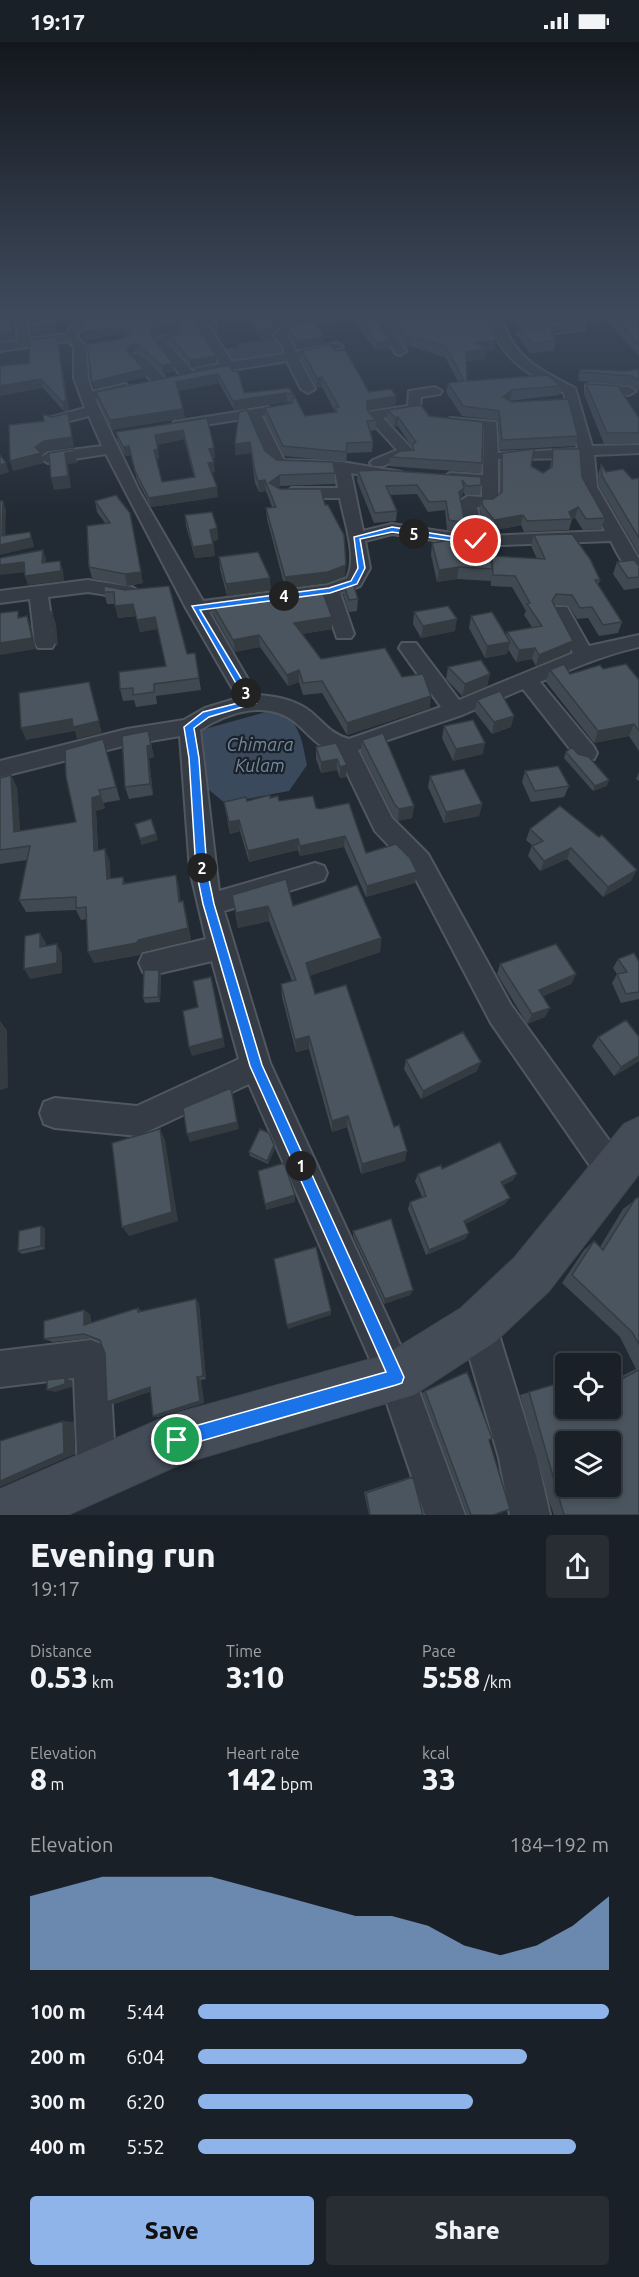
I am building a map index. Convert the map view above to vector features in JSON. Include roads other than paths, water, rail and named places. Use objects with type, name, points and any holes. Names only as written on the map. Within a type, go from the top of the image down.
[{"type":"street","points":[[82,381],[90,404],[113,440],[131,491],[164,552],[186,583],[195,608],[251,703]]},
{"type":"street","points":[[54,421],[90,404],[157,381]]},
{"type":"street","points":[[304,381],[308,389]]},
{"type":"street","points":[[552,381],[570,391],[568,402],[586,452],[589,487],[628,557],[639,569]]},
{"type":"street","points":[[562,386],[629,390]]},
{"type":"street","points":[[362,470],[406,451],[373,415],[415,409],[414,394],[435,391]]},
{"type":"street","points":[[164,428],[287,408]]},
{"type":"street","points":[[254,413],[279,464],[342,467],[414,477]]},
{"type":"street","points":[[453,421],[491,425],[490,503],[468,501],[476,541]]},
{"type":"street","points":[[48,458],[113,440]]},
{"type":"street","points":[[491,457],[542,452],[639,449]]},
{"type":"street","points":[[540,469],[542,452]]},
{"type":"street","points":[[195,608],[330,590],[354,582],[361,568],[342,467]]},
{"type":"street","points":[[436,478],[491,480]]},
{"type":"street","points":[[280,493],[347,493]]},
{"type":"street","points":[[356,538],[392,530],[476,541],[618,536]]},
{"type":"street","points":[[0,597],[88,586],[127,594],[186,583]]},
{"type":"street","points":[[330,590],[344,634]]},
{"type":"street","points":[[38,591],[45,643]]},
{"type":"street","points":[[560,611],[585,658]]},
{"type":"street","points":[[0,769],[127,737],[189,727],[206,715],[251,703],[274,704],[295,711],[319,737],[330,744],[345,746],[455,710],[585,658],[598,650],[639,641]]},
{"type":"street","points":[[409,648],[455,710]]},
{"type":"street","points":[[527,680],[586,753]]},
{"type":"street","points":[[189,727],[194,758],[202,870],[209,904],[256,1066],[396,1377],[445,1515]]},
{"type":"street","points":[[5,1515],[177,1440],[396,1377],[478,1325],[532,1274],[626,1155],[501,1014],[419,861],[383,824],[345,746]]},
{"type":"street","points":[[209,904],[315,873]]},
{"type":"street","points":[[152,963],[222,947]]},
{"type":"street","points":[[55,1113],[138,1120],[256,1066]]},
{"type":"street","points":[[478,1325],[518,1458],[530,1515]]},
{"type":"street","points":[[0,1369],[91,1358],[97,1474]]},
{"type":"water","name":"Chimara Kulam","points":[[277,709],[291,720],[299,732],[307,765],[289,791],[225,803],[204,786],[194,732]]}]
